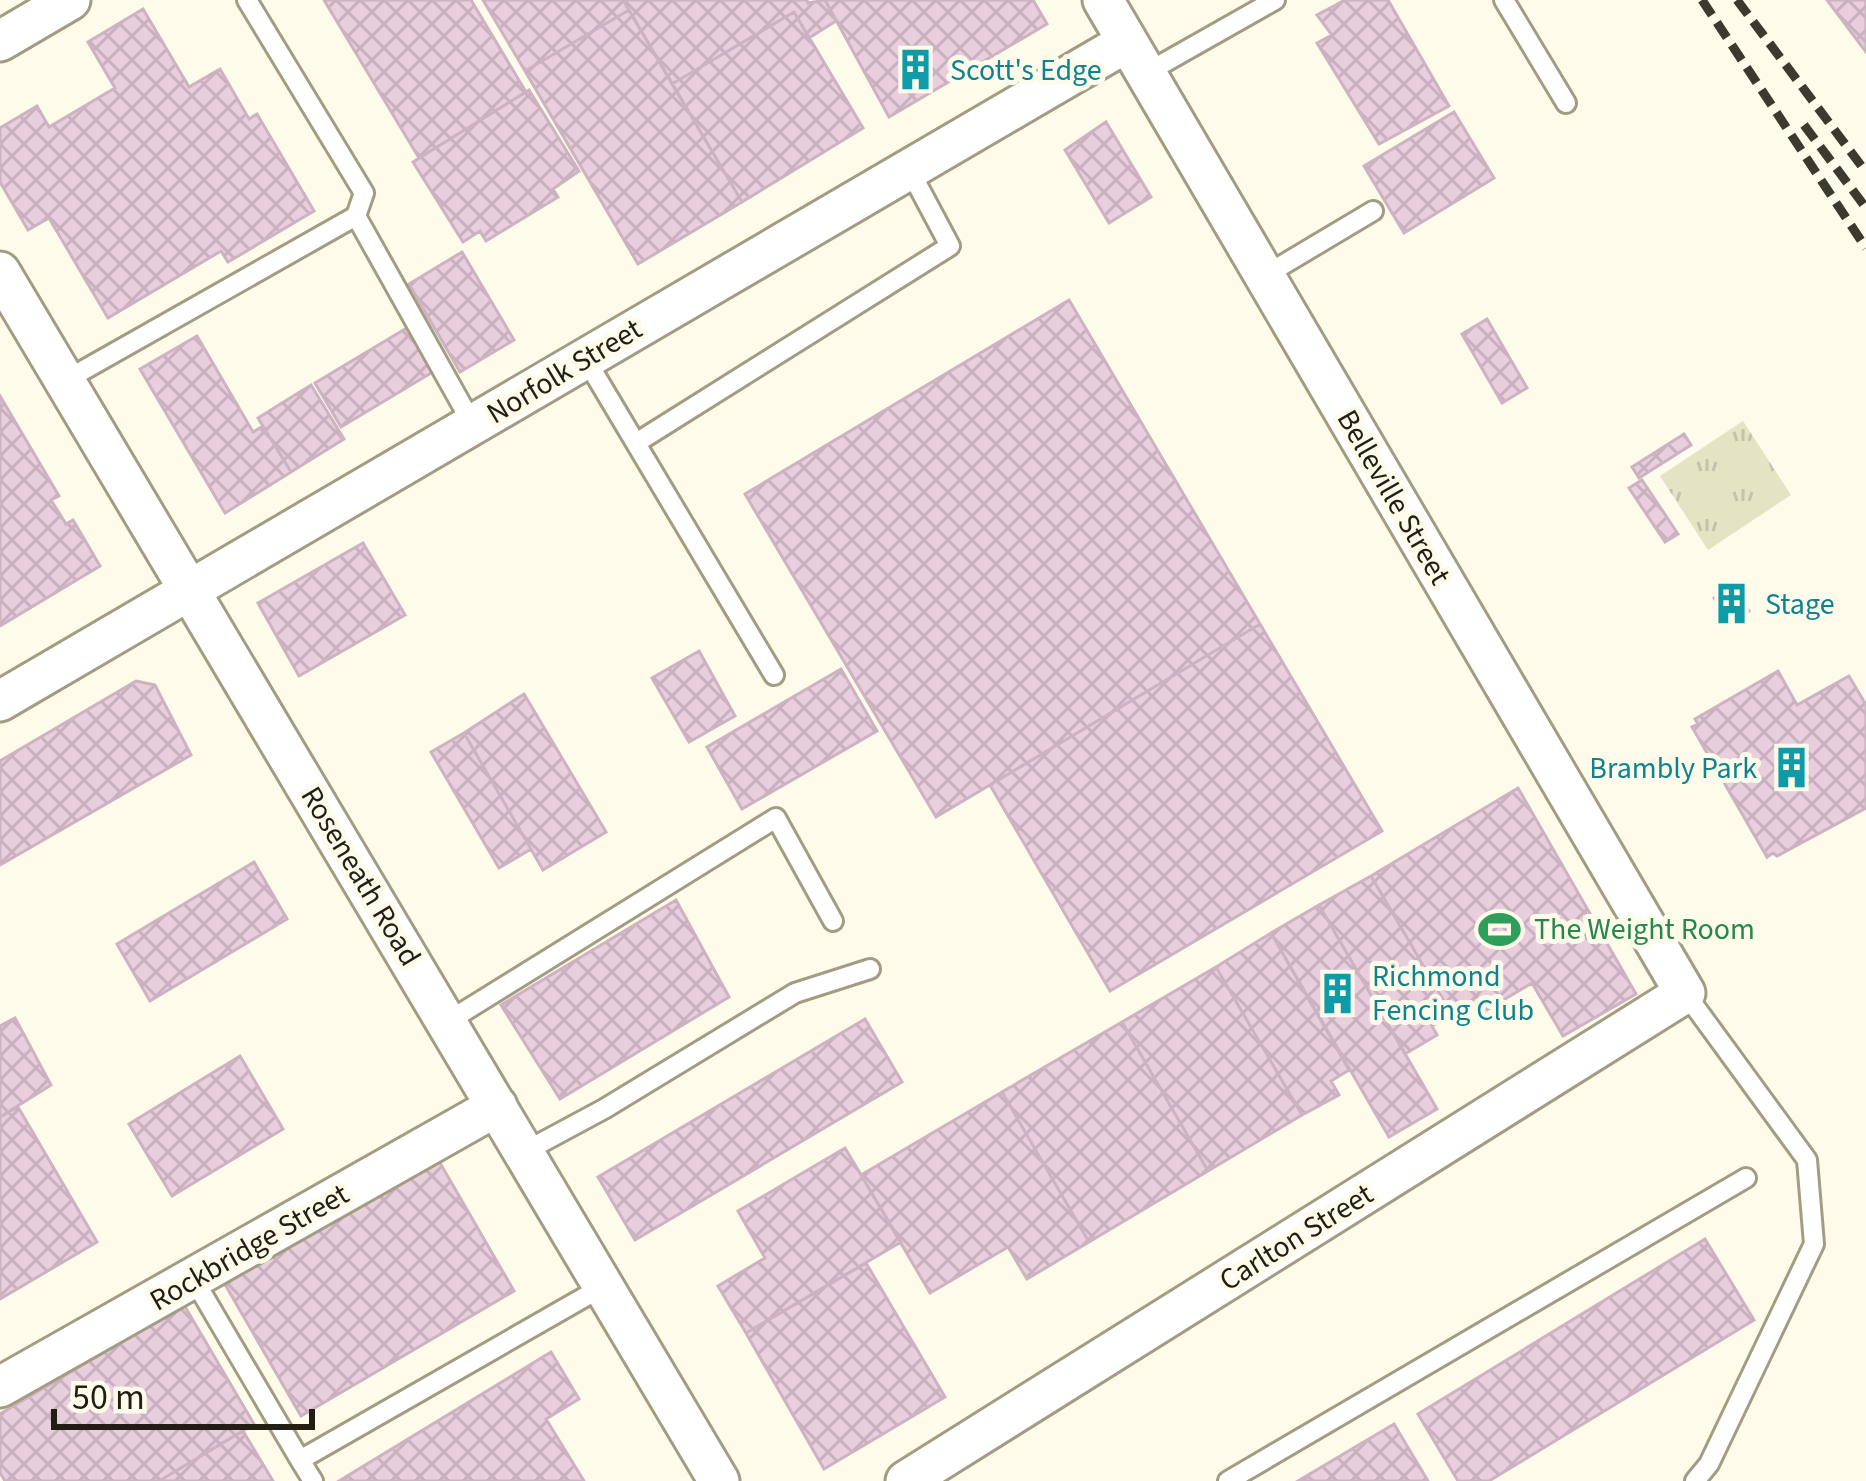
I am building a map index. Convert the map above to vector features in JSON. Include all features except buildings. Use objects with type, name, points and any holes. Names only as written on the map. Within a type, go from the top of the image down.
[{"type":"street","points":[[0,41],[70,0]]},
{"type":"street","name":"Belleville Street","points":[[1103,0],[1685,993]]},
{"type":"street","name":"Norfolk Street","points":[[0,701],[909,170],[1137,57]]},
{"type":"street","name":"Roseneath Road","points":[[0,272],[719,1481]]},
{"type":"street","name":"Carlton Street","points":[[917,1478],[1685,993]]},
{"type":"street","name":"Rockbridge Street","points":[[0,1388],[497,1106]]},
{"type":"lane","points":[[66,380],[356,216],[364,193],[247,0]]},
{"type":"lane","points":[[1137,57],[1276,0]]},
{"type":"lane","points":[[1504,0],[1566,103]]},
{"type":"lane","points":[[636,443],[950,246],[909,170]]},
{"type":"lane","points":[[1264,276],[1373,211]]},
{"type":"lane","points":[[356,216],[473,425]]},
{"type":"lane","points":[[585,358],[774,675]]},
{"type":"lane","points":[[447,1022],[776,818],[833,921]]},
{"type":"lane","points":[[524,1152],[604,1109],[795,992],[870,969]]},
{"type":"lane","points":[[1685,993],[1807,1160],[1814,1244],[1709,1464],[1695,1481]]},
{"type":"lane","points":[[1228,1481],[1747,1178]]},
{"type":"lane","points":[[193,1278],[313,1481]]},
{"type":"lane","points":[[300,1460],[604,1286]]},
{"type":"green space","points":[[1743,421],[1791,495],[1708,550],[1660,476]]},
{"type":"railway","points":[[1702,0],[1866,248]]},
{"type":"railway","points":[[1737,0],[1866,172]]},
{"type":"railway","points":[[1804,125],[1866,208]]},
{"type":"place","name":"Scott's Edge","points":[[916,70]]},
{"type":"place","name":"Stage","points":[[1731,604]]},
{"type":"place","name":"Brambly Park","points":[[1791,768]]},
{"type":"place","name":"The Weight Room","points":[[1500,929]]},
{"type":"place","name":"Richmond Fencing Club","points":[[1338,993]]}]
